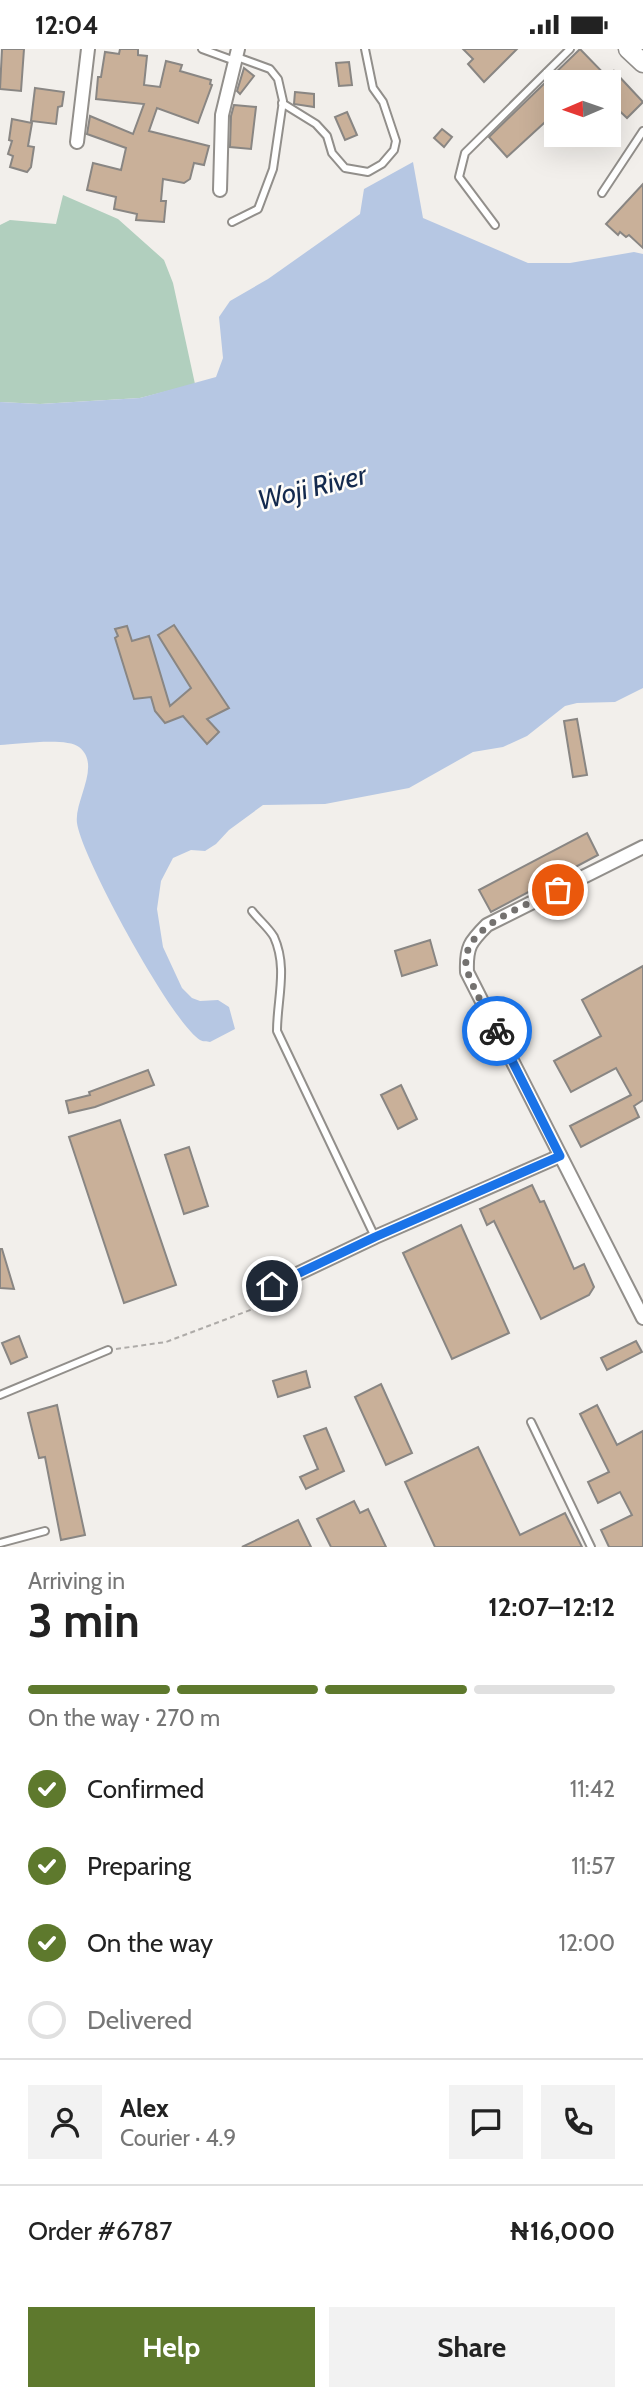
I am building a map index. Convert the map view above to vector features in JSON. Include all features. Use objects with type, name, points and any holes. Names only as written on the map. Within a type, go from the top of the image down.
[{"type":"main road","points":[[628,49],[643,63]]},
{"type":"street","points":[[76,142],[88,49]]},
{"type":"street","points":[[220,190],[222,115],[237,56]]},
{"type":"street","points":[[643,847],[487,925],[471,940],[466,954],[467,971],[643,1318]]},
{"type":"street","points":[[272,1286],[375,1237],[560,1156]]},
{"type":"lane","points":[[202,49],[237,56],[270,69],[278,79],[282,103],[273,169],[258,209],[232,222]]},
{"type":"lane","points":[[282,103],[316,124],[327,136],[332,153],[345,168],[368,172],[382,164],[394,151],[396,141],[383,102],[373,88],[365,49]]},
{"type":"lane","points":[[495,225],[459,177],[465,153],[570,49]]},
{"type":"lane","points":[[602,193],[643,131]]},
{"type":"lane","points":[[252,911],[273,935],[281,962],[282,990],[277,1012],[277,1031],[375,1237]]},
{"type":"lane","points":[[0,1395],[108,1350]]},
{"type":"lane","points":[[531,1422],[591,1547]]},
{"type":"lane","points":[[0,1543],[45,1531]]},
{"type":"path","points":[[108,1350],[166,1342],[192,1333],[266,1302],[271,1296],[272,1286]]},
{"type":"green space","points":[[63,195],[118,219],[164,260],[173,283],[195,384],[140,398],[40,404],[0,402],[0,225],[10,220],[56,224]]},
{"type":"water","name":"Woji River","points":[[413,162],[423,218],[528,263],[570,263],[634,252],[643,254],[643,688],[615,702],[565,706],[527,736],[503,747],[473,752],[409,788],[325,804],[263,805],[205,851],[191,850],[173,858],[161,881],[157,909],[163,947],[182,988],[192,998],[200,1001],[218,1000],[229,1007],[235,1029],[210,1042],[202,1041],[187,1027],[150,973],[110,902],[82,841],[77,814],[88,773],[85,754],[79,747],[64,742],[0,745],[0,402],[40,404],[140,398],[216,377],[223,358],[219,317],[230,301],[268,279],[360,214],[364,189]]},
{"type":"building","points":[[2,49],[24,49],[21,91],[0,89]]},
{"type":"building","points":[[120,49],[138,49],[138,55],[147,56],[144,85],[160,87],[166,61],[182,65],[180,71],[211,80],[212,85],[198,123],[157,108],[149,131],[209,146],[204,165],[194,163],[190,179],[184,183],[163,179],[161,201],[166,201],[164,222],[136,220],[137,214],[114,209],[116,197],[87,190],[93,163],[121,170],[126,148],[87,134],[90,116],[133,134],[144,104],[96,99],[98,77],[101,77],[105,52],[119,54]]},
{"type":"building","points":[[463,49],[517,49],[484,82],[468,64],[473,59]]},
{"type":"building","points":[[580,49],[600,70],[558,70]]},
{"type":"building","points":[[349,62],[352,85],[339,86],[336,63]]},
{"type":"building","points":[[244,68],[254,76],[240,94],[237,91]]},
{"type":"building","points":[[621,78],[643,102],[627,118],[621,112]]},
{"type":"building","points":[[544,84],[544,123],[507,157],[489,137]]},
{"type":"building","points":[[35,88],[64,92],[62,106],[58,107],[56,124],[31,121]]},
{"type":"building","points":[[295,92],[314,94],[314,107],[294,104]]},
{"type":"building","points":[[234,105],[256,107],[251,149],[230,147]]},
{"type":"building","points":[[347,112],[357,135],[345,140],[335,117]]},
{"type":"building","points":[[12,119],[32,123],[28,146],[34,147],[31,167],[27,172],[10,167],[13,156],[8,154],[12,141],[9,140]]},
{"type":"building","points":[[442,129],[452,137],[444,147],[434,138]]},
{"type":"building","points":[[643,184],[643,248],[629,235],[626,237],[620,232],[618,235],[606,224]]},
{"type":"building","points":[[174,625],[229,708],[207,719],[219,732],[207,744],[183,716],[165,723],[155,711],[151,697],[134,699],[115,638],[118,636],[115,629],[127,626],[132,641],[149,636],[170,706],[191,688],[158,635]]},
{"type":"building","points":[[577,719],[587,775],[573,777],[564,721]]},
{"type":"building","points":[[587,833],[598,855],[491,912],[479,890]]},
{"type":"building","points":[[430,940],[437,965],[402,976],[395,951]]},
{"type":"building","points":[[643,966],[643,1100],[634,1106],[639,1117],[581,1147],[570,1126],[631,1095],[616,1068],[571,1092],[554,1061],[601,1036],[582,1000]]},
{"type":"building","points":[[148,1070],[154,1085],[95,1107],[69,1113],[66,1101],[90,1095],[89,1092]]},
{"type":"building","points":[[401,1085],[417,1119],[398,1129],[381,1095]]},
{"type":"building","points":[[120,1120],[176,1285],[124,1303],[69,1137]]},
{"type":"building","points":[[189,1147],[208,1206],[184,1214],[165,1155]]},
{"type":"building","points":[[532,1185],[540,1202],[544,1201],[574,1269],[584,1264],[594,1287],[589,1295],[541,1319],[494,1221],[487,1225],[480,1209]]},
{"type":"building","points":[[461,1225],[509,1333],[452,1359],[403,1253]]},
{"type":"building","points":[[2,1249],[14,1289],[0,1288]]},
{"type":"building","points":[[19,1336],[27,1357],[11,1364],[2,1343]]},
{"type":"building","points":[[636,1341],[642,1352],[607,1370],[601,1358]]},
{"type":"building","points":[[306,1371],[310,1387],[278,1397],[273,1381]]},
{"type":"building","points":[[381,1384],[412,1453],[386,1465],[355,1397]]},
{"type":"building","points":[[57,1405],[85,1535],[61,1540],[45,1457],[39,1458],[28,1413]]},
{"type":"building","points":[[597,1405],[617,1445],[643,1431],[643,1547],[609,1547],[601,1530],[632,1515],[620,1492],[598,1503],[588,1482],[609,1472],[580,1414]]},
{"type":"building","points":[[326,1428],[344,1471],[306,1489],[300,1477],[318,1469],[304,1436]]},
{"type":"building","points":[[478,1447],[520,1535],[565,1513],[582,1547],[435,1547],[405,1482]]},
{"type":"building","points":[[354,1501],[360,1513],[368,1509],[386,1547],[331,1547],[317,1519]]},
{"type":"building","points":[[298,1520],[311,1547],[242,1547]]},
{"type":"way so far","points":[[497,1031],[467,971],[466,954],[471,940],[487,925],[558,890]]},
{"type":"route","points":[[272,1286],[313,1269],[375,1237],[560,1156],[497,1031]]}]
